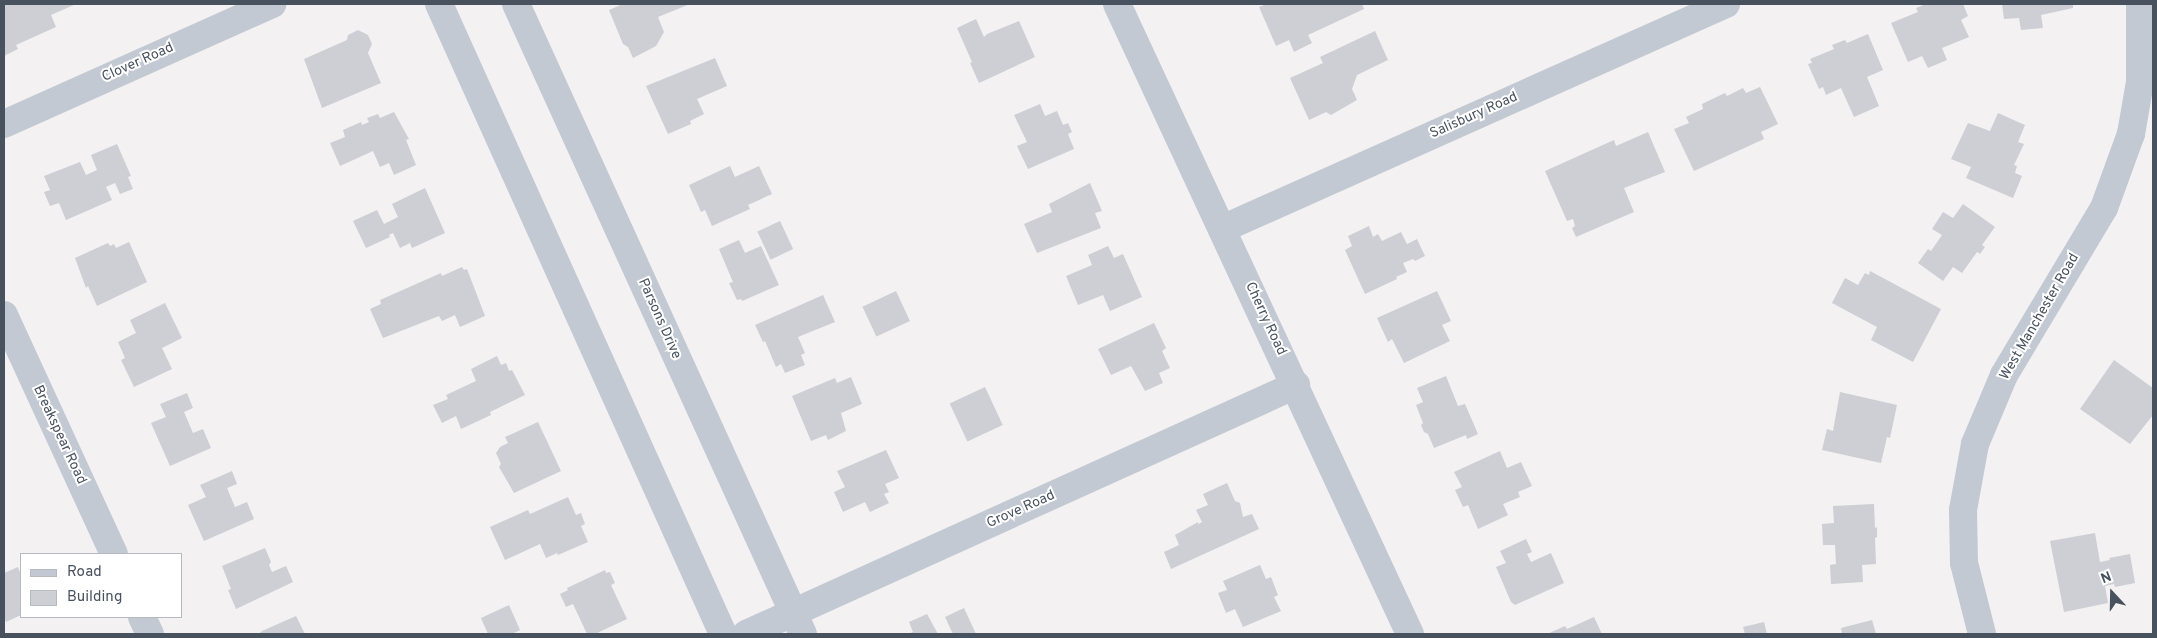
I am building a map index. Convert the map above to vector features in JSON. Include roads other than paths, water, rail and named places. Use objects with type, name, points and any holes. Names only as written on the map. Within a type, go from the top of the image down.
[{"type":"street","name":"Clover Road","points":[[4,124],[272,4]]},
{"type":"street","points":[[439,4],[723,634]]},
{"type":"street","name":"Parsons Drive","points":[[516,4],[798,624]]},
{"type":"street","name":"Cherry Road","points":[[1117,4],[1296,385],[1410,634]]},
{"type":"street","name":"Salisbury Road","points":[[1222,228],[1685,12],[1726,4]]},
{"type":"street","name":"West Manchester Road","points":[[1982,634],[1964,563],[1963,510],[1975,444],[2004,375],[2104,208],[2131,134],[2140,82],[2140,4]]},
{"type":"street","name":"Breakspear Road","points":[[4,315],[114,553]]},
{"type":"street","name":"Grove Road","points":[[746,634],[798,624],[1296,385]]},
{"type":"street","points":[[142,618],[150,634]]}]
